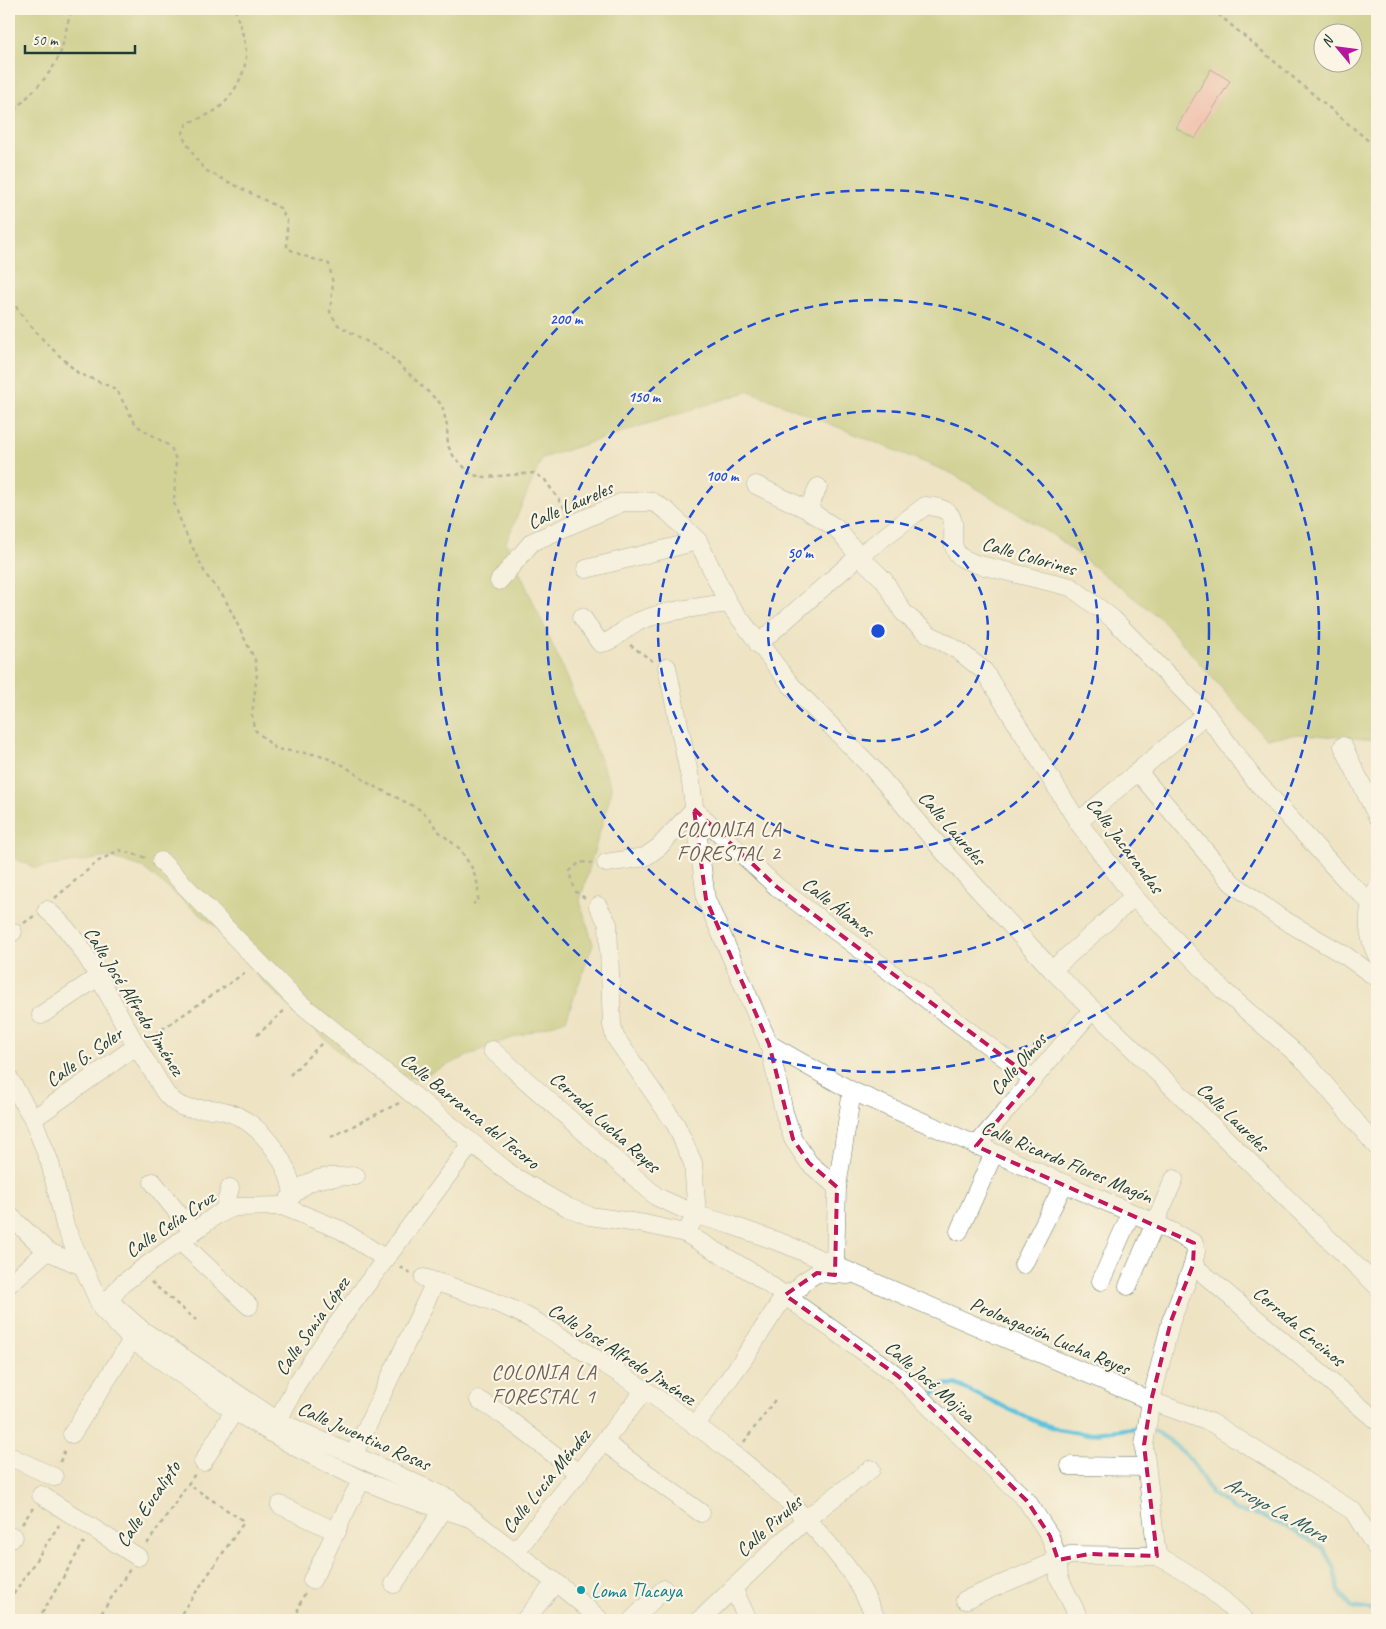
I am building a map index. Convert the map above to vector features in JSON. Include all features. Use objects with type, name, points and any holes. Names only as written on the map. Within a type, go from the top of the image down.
[{"type":"street","name":"Calle Jacarandas","points":[[756,485],[808,510],[836,528],[859,556],[884,580],[903,612],[913,622],[971,659],[984,671],[1078,822],[1134,897],[1224,991],[1307,1063],[1377,1147]]},
{"type":"street","points":[[808,510],[818,487]]},
{"type":"street","name":"Calle Laureles","points":[[499,581],[532,542],[624,502],[653,502],[667,510],[698,541],[728,602],[758,644],[792,685],[873,769],[944,852],[1052,970],[1377,1286]]},
{"type":"street","name":"Calle Colorines","points":[[758,644],[859,556],[925,506],[946,510],[952,517],[956,551],[961,557],[976,564],[1071,588],[1082,594],[1113,619],[1206,714],[1254,779],[1347,881],[1374,896]]},
{"type":"street","points":[[586,569],[698,541]]},
{"type":"street","points":[[582,618],[608,640],[633,624],[683,609],[728,602]]},
{"type":"street","points":[[661,665],[679,715],[706,899],[769,1044],[784,1112],[793,1139],[809,1163],[837,1187]]},
{"type":"street","points":[[1078,822],[1139,773],[1206,714]]},
{"type":"street","points":[[1343,746],[1377,816]]},
{"type":"street","points":[[1139,773],[1232,883],[1279,917],[1346,956],[1377,978]]},
{"type":"street","points":[[606,863],[645,857],[659,847],[694,809]]},
{"type":"street","name":"Calle Álamos","points":[[694,809],[777,886],[1033,1079]]},
{"type":"street","name":"Calle Barranca del Tesoro","points":[[161,861],[296,1000],[386,1071],[471,1144],[513,1176],[568,1207],[590,1216],[645,1224],[685,1233]]},
{"type":"street","points":[[1374,896],[1368,917],[1377,956]]},
{"type":"street","points":[[1052,970],[1134,897]]},
{"type":"street","points":[[598,906],[608,924],[612,1025],[615,1036],[676,1124],[693,1163],[697,1215],[685,1233]]},
{"type":"street","name":"Calle José Alfredo Jiménez","points":[[47,910],[78,947],[98,977],[135,1047],[167,1095],[191,1110],[220,1110],[240,1118],[272,1144],[285,1165],[288,1200]]},
{"type":"street","points":[[41,1015],[98,977]]},
{"type":"street","name":"Calle Olmos","points":[[976,1146],[1092,1010]]},
{"type":"street","name":"Calle Ricardo Flores Magón","points":[[769,1044],[852,1091],[1154,1223],[1194,1243],[1196,1251],[1193,1265],[1172,1321],[1151,1401],[1144,1445],[1157,1556]]},
{"type":"street","name":"Calle G. Soler","points":[[33,1119],[135,1047]]},
{"type":"street","name":"Cerrada Lucha Reyes","points":[[492,1050],[657,1198],[697,1215]]},
{"type":"street","points":[[9,1078],[33,1119],[50,1163],[65,1226],[82,1266],[103,1302],[132,1340],[236,1403]]},
{"type":"street","points":[[835,1265],[837,1187],[852,1091]]},
{"type":"street","name":"Calle Sonia López","points":[[278,1421],[297,1383],[324,1343],[471,1144]]},
{"type":"street","points":[[959,1231],[994,1153]]},
{"type":"street","points":[[356,1176],[319,1178],[301,1186],[288,1200],[386,1259]]},
{"type":"street","points":[[1128,1286],[1174,1180]]},
{"type":"street","points":[[153,1182],[186,1236],[249,1306]]},
{"type":"street","points":[[1023,1265],[1064,1184]]},
{"type":"street","points":[[224,1210],[230,1188]]},
{"type":"street","name":"Calle Celia Cruz","points":[[103,1302],[139,1271],[224,1210],[288,1200]]},
{"type":"street","points":[[1101,1280],[1131,1213]]},
{"type":"street","name":"Prolongación Lucha Reyes","points":[[697,1215],[731,1224],[835,1265],[1151,1401],[1212,1423],[1353,1511],[1377,1549]]},
{"type":"street","points":[[9,1216],[47,1252],[82,1266]]},
{"type":"street","name":"Calle José Mojica","points":[[685,1233],[785,1295],[898,1376],[1028,1501],[1050,1536],[1058,1560],[1059,1578],[1080,1620]]},
{"type":"street","points":[[9,1284],[47,1252]]},
{"type":"street","name":"Cerrada Encinos","points":[[1193,1265],[1377,1421]]},
{"type":"street","points":[[695,1426],[742,1361],[785,1295],[798,1289],[803,1282],[817,1273],[858,1276]]},
{"type":"street","points":[[354,1454],[429,1280]]},
{"type":"street","name":"Calle José Alfredo Jiménez","points":[[429,1280],[500,1304],[558,1335],[645,1390],[734,1455],[806,1519],[856,1579],[877,1620]]},
{"type":"street","points":[[103,1302],[236,1403]]},
{"type":"street","points":[[72,1434],[132,1340]]},
{"type":"street","name":"Calle Lucía Méndez","points":[[516,1551],[645,1390]]},
{"type":"street","points":[[479,1400],[502,1415],[578,1474]]},
{"type":"street","name":"Calle Juventino Rosas","points":[[236,1403],[354,1454],[470,1518],[516,1551],[596,1619]]},
{"type":"street","name":"Calle Juventino Rosas","points":[[236,1403],[299,1449],[362,1480],[446,1505]]},
{"type":"street","name":"Calle Eucalipto","points":[[203,1462],[236,1403]]},
{"type":"street","points":[[604,1442],[701,1513]]},
{"type":"street","points":[[9,1456],[54,1477]]},
{"type":"street","points":[[1070,1466],[1146,1467]]},
{"type":"street","name":"Calle Pirules","points":[[700,1620],[806,1519],[870,1469]]},
{"type":"street","points":[[312,1580],[337,1532],[346,1507],[362,1480]]},
{"type":"street","points":[[42,1495],[138,1557]]},
{"type":"street","points":[[280,1505],[337,1532]]},
{"type":"street","points":[[394,1584],[446,1505]]},
{"type":"street","points":[[965,1600],[1070,1556],[1089,1554],[1157,1556],[1184,1568],[1207,1585],[1245,1620]]},
{"type":"street","points":[[524,1620],[554,1583]]},
{"type":"street","points":[[733,1588],[748,1620]]},
{"type":"street","points":[[632,1620],[664,1589]]},
{"type":"path","points":[[9,115],[29,96],[54,64],[60,52],[72,9]]},
{"type":"path","points":[[235,9],[245,43],[245,70],[224,106],[187,123],[182,135],[196,159],[205,170],[280,208],[287,220],[287,248],[301,255],[329,264],[332,284],[330,312],[338,324],[387,353],[442,405],[447,426],[448,446],[454,457],[472,475],[486,477],[534,473],[545,480],[574,524]]},
{"type":"path","points":[[1212,9],[1377,148]]},
{"type":"path","points":[[9,292],[18,312],[46,343],[78,373],[116,389],[136,425],[171,447],[176,460],[174,503],[184,530],[206,576],[224,597],[256,660],[257,674],[252,715],[254,729],[276,749],[320,755],[345,766],[368,783],[419,809],[438,830],[460,849],[472,868],[478,884],[478,901],[473,904]]},
{"type":"path","points":[[608,640],[640,650],[661,665]]},
{"type":"path","points":[[11,933],[42,910],[47,910],[49,904],[97,862],[119,850],[161,861]]},
{"type":"path","points":[[598,906],[575,892],[570,872],[580,862],[606,863]]},
{"type":"path","name":"Calle G. Soler","points":[[135,1047],[259,962]]},
{"type":"path","points":[[256,1035],[296,1000]]},
{"type":"path","points":[[290,1075],[334,1030]]},
{"type":"path","points":[[331,1137],[413,1096]]},
{"type":"path","points":[[386,1259],[429,1280]]},
{"type":"path","points":[[139,1271],[196,1320]]},
{"type":"path","points":[[734,1455],[777,1397]]},
{"type":"path","name":"Calle Eucalipto","points":[[97,1620],[203,1462]]},
{"type":"path","points":[[177,1620],[242,1526],[242,1520],[188,1484]]},
{"type":"path","points":[[9,1601],[68,1511]]},
{"type":"path","points":[[38,1620],[93,1527]]},
{"type":"path","points":[[298,1620],[298,1608],[312,1580]]},
{"type":"highlighted area","points":[[694,809],[777,887],[1033,1079],[976,1146],[1194,1243],[1193,1265],[1171,1321],[1151,1401],[1144,1445],[1157,1556],[1089,1554],[1058,1560],[1050,1536],[1027,1501],[942,1418],[898,1376],[785,1295],[817,1273],[835,1275],[837,1187],[809,1163],[793,1139],[769,1044],[706,899]]},
{"type":"green space","points":[[9,9],[1377,9],[1377,740],[1300,734],[1265,738],[1161,619],[1053,535],[953,474],[749,391],[542,458],[506,542],[561,664],[612,789],[580,901],[593,944],[566,1020],[494,1044],[417,1079],[350,1062],[256,975],[259,962],[142,867],[110,857],[35,868],[9,856]]},
{"type":"building","points":[[1211,69],[1230,81],[1195,139],[1176,128]]},
{"type":"waterway","name":"Arroyo La Mora","points":[[934,1393],[944,1385],[955,1384],[1039,1423],[1058,1429],[1086,1434],[1135,1428]]},
{"type":"waterway","name":"Arroyo La Mora","points":[[1154,1431],[1169,1440],[1193,1462],[1212,1494],[1236,1510],[1259,1515],[1289,1528],[1323,1548],[1334,1568],[1338,1591],[1352,1607],[1377,1611]]},
{"type":"place","name":"Loma Tlacaya","points":[[581,1590]]},
{"type":"district","name":"COLONIA LA FORESTAL 2","points":[[729,841]]},
{"type":"district","name":"COLONIA LA FORESTAL 1","points":[[544,1384]]}]
